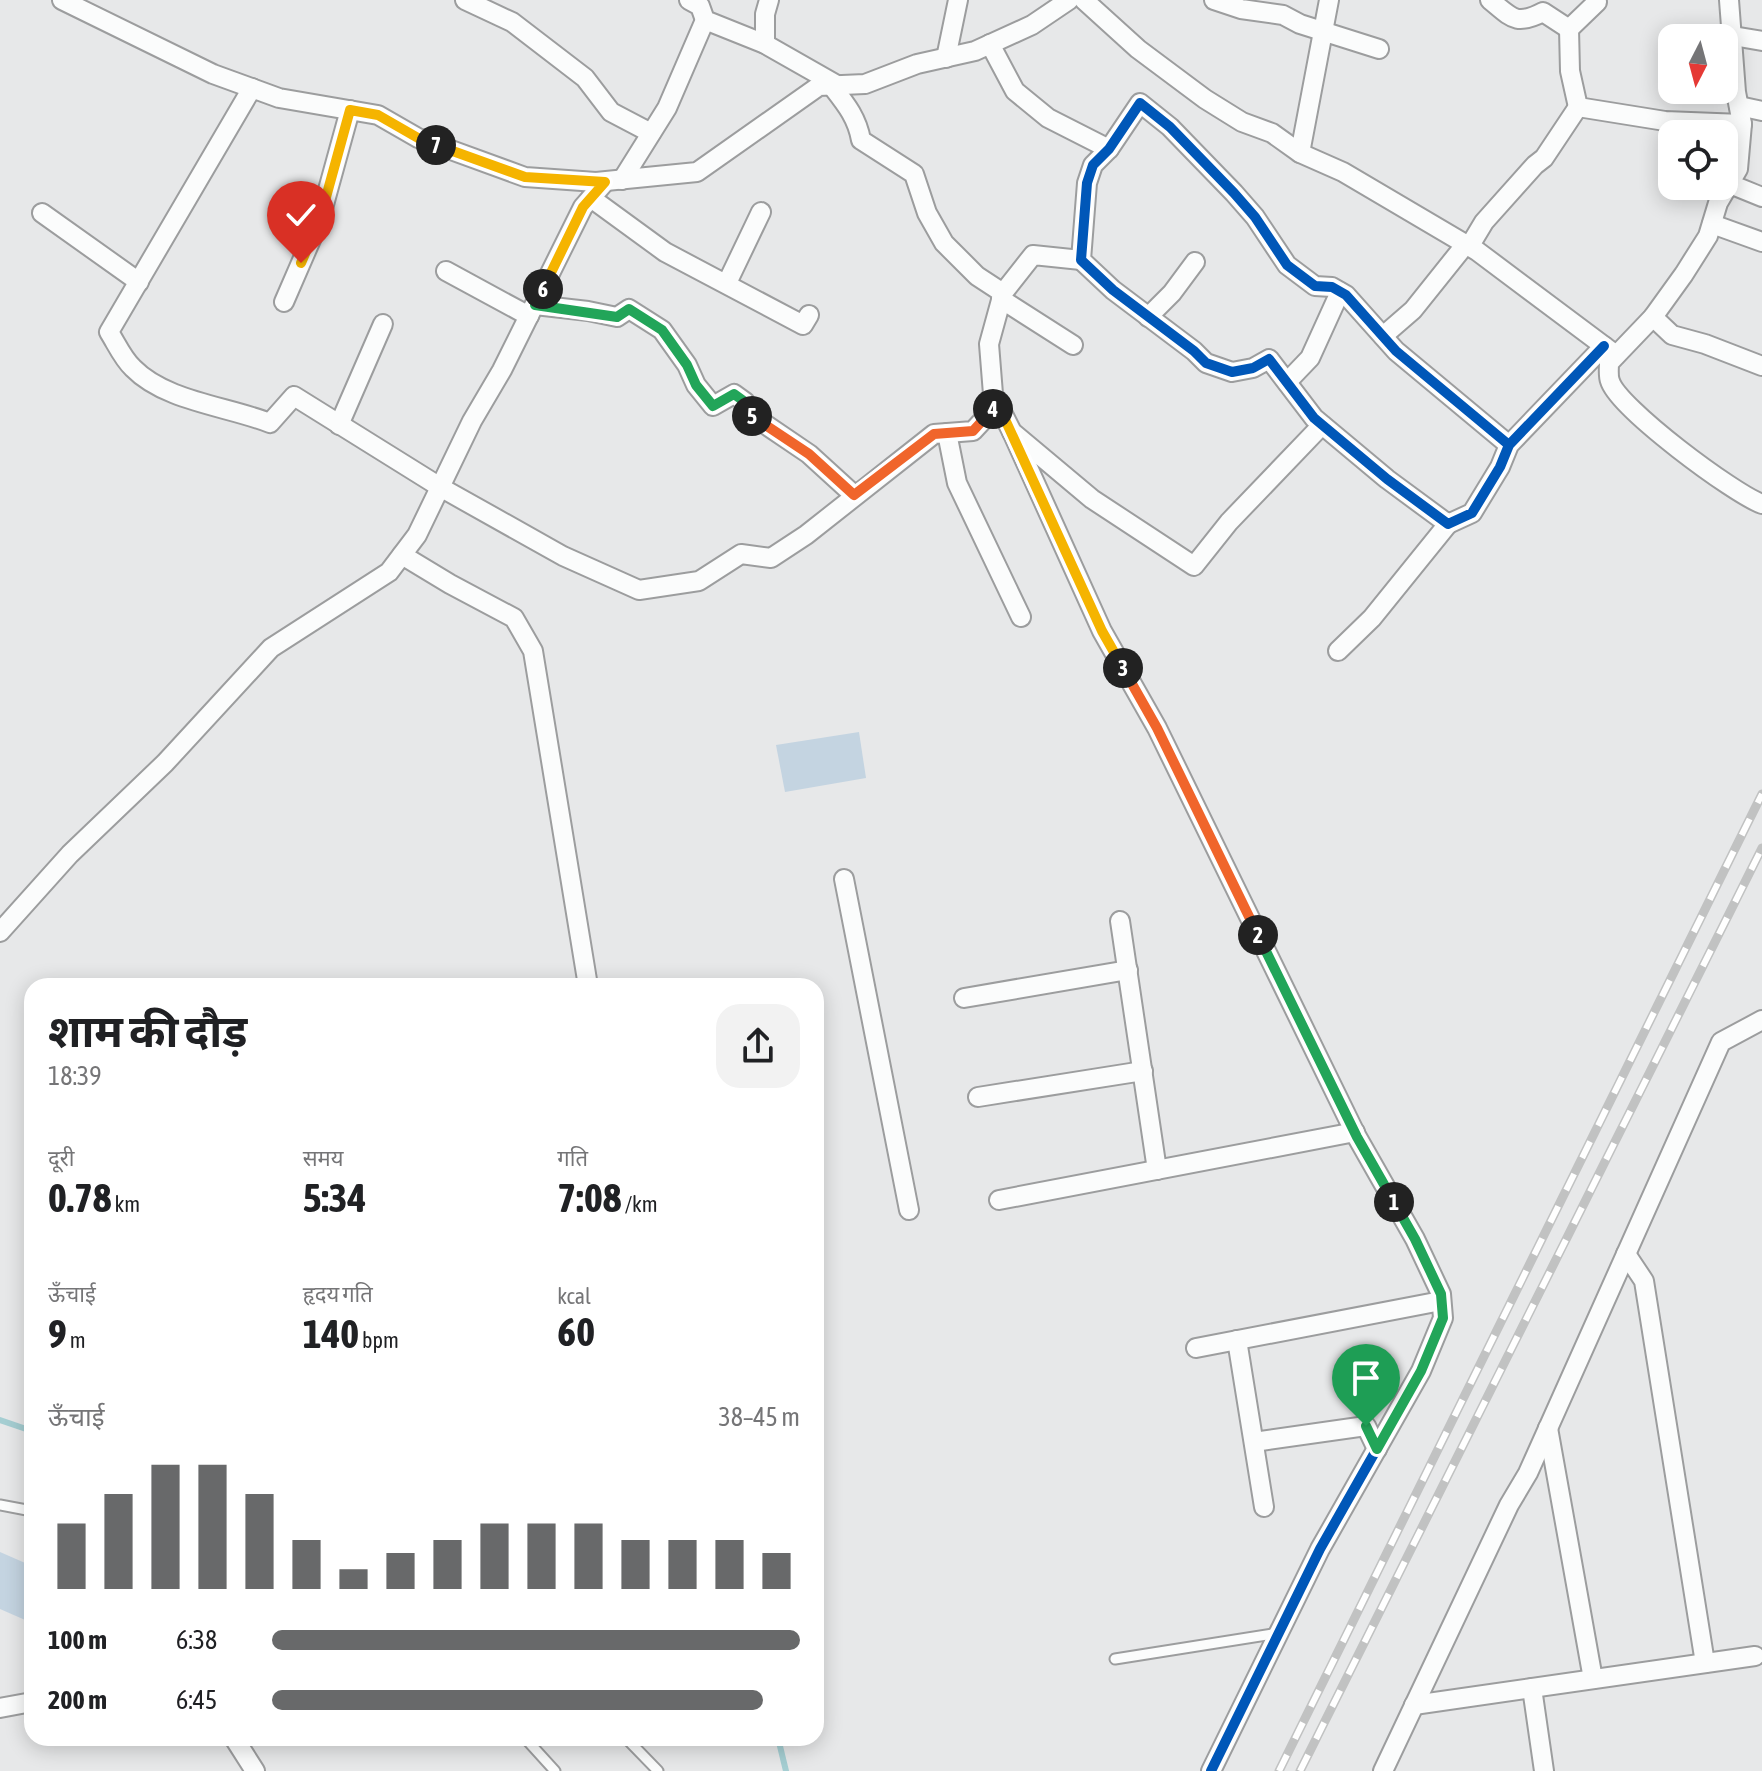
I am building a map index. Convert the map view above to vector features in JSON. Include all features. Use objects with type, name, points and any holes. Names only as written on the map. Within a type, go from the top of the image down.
[{"type":"street","points":[[62,0],[213,74],[279,98],[378,115],[418,138],[525,177],[614,181],[697,172],[819,86],[865,84],[917,64],[990,44],[1032,25],[1071,1],[1179,81],[1242,122],[1272,133],[1300,153],[1343,172],[1467,246],[1610,350]]},
{"type":"street","points":[[465,0],[484,5],[512,22],[585,78],[611,112],[651,133]]},
{"type":"street","points":[[0,932],[70,854],[165,763],[271,648],[389,572],[417,535],[472,421],[583,207],[614,181],[667,108],[705,20],[700,6],[689,0]]},
{"type":"street","points":[[765,44],[765,14],[769,0]]},
{"type":"street","points":[[946,58],[958,0]]},
{"type":"street","points":[[1214,0],[1241,9],[1283,15],[1300,24],[1379,49]]},
{"type":"street","points":[[1300,153],[1329,0]]},
{"type":"street","points":[[1490,0],[1519,20],[1526,21],[1543,12],[1569,29]]},
{"type":"street","points":[[1729,0],[1732,24]]},
{"type":"street","points":[[1383,336],[1413,310],[1484,222],[1544,158],[1578,107],[1570,71],[1569,29],[1597,2]]},
{"type":"street","points":[[705,20],[765,44],[834,85],[858,125],[861,140],[914,174],[927,213],[944,243],[1002,296],[1073,345]]},
{"type":"street","points":[[1738,37],[1762,41]]},
{"type":"street","points":[[990,44],[1015,91],[1048,118],[1109,149]]},
{"type":"street","points":[[252,88],[109,332],[131,367],[165,392],[242,412],[270,423],[294,396],[440,487],[563,556],[639,590],[699,581],[741,554],[771,558],[806,535],[934,434],[973,431],[998,404]]},
{"type":"street","points":[[1738,92],[1738,169]]},
{"type":"street","points":[[1081,260],[1087,183],[1093,165],[1109,149],[1140,103],[1170,127],[1234,193],[1255,217],[1287,265],[1315,286],[1332,287],[1340,292],[1396,351],[1509,445]]},
{"type":"street","points":[[1578,107],[1665,121],[1762,111]]},
{"type":"street","points":[[284,302],[320,219],[350,110]]},
{"type":"street","points":[[1738,187],[1762,197]]},
{"type":"street","points":[[591,198],[665,252],[803,325],[809,315]]},
{"type":"street","points":[[1338,651],[1372,618],[1448,524],[1472,513],[1500,467],[1509,445],[1610,350],[1653,317],[1700,249],[1720,200]]},
{"type":"street","points":[[727,283],[761,212]]},
{"type":"street","points":[[42,213],[139,282]]},
{"type":"street","points":[[1712,224],[1762,242]]},
{"type":"street","points":[[1211,1771],[1320,1549],[1421,1371],[1443,1318],[1441,1301],[1415,1239],[1355,1132],[1157,728],[1102,631],[993,394],[989,344],[1002,296],[1033,255],[1081,260],[1113,290],[1206,363],[1232,372],[1253,368],[1269,359],[1314,418],[1387,479],[1448,524]]},
{"type":"street","points":[[1148,317],[1172,293],[1195,262]]},
{"type":"street","points":[[446,271],[532,310],[617,317],[629,309],[662,330],[687,365],[696,385],[713,406],[734,394],[745,402],[753,416],[809,454],[854,495]]},
{"type":"street","points":[[1287,382],[1310,358],[1340,292]]},
{"type":"street","points":[[1653,317],[1672,335],[1762,366]]},
{"type":"street","points":[[339,425],[383,324]]},
{"type":"street","points":[[1610,350],[1610,383],[1640,418],[1704,467],[1762,504]]},
{"type":"street","points":[[1012,432],[1092,499],[1194,566],[1229,522],[1322,425]]},
{"type":"street","points":[[947,433],[957,483],[1021,617]]},
{"type":"street","points":[[402,555],[514,618],[533,651],[587,978]]},
{"type":"street","points":[[844,879],[909,1210]]},
{"type":"street","points":[[1120,921],[1157,1170]]},
{"type":"street","points":[[964,998],[1128,970]]},
{"type":"street","points":[[1383,1771],[1548,1428],[1721,1042],[1762,1020]]},
{"type":"street","points":[[978,1097],[1143,1071]]},
{"type":"street","points":[[999,1200],[1355,1132]]},
{"type":"street","points":[[1626,1254],[1644,1281],[1705,1663]]},
{"type":"street","points":[[1196,1348],[1441,1301]]},
{"type":"street","points":[[1237,1340],[1264,1507]]},
{"type":"street","points":[[1254,1442],[1366,1426],[1377,1449]]},
{"type":"street","points":[[1548,1428],[1593,1679]]},
{"type":"street","points":[[1414,1705],[1755,1656]]},
{"type":"street","points":[[1532,1688],[1544,1771]]},
{"type":"street","points":[[0,1708],[24,1704]]},
{"type":"street","points":[[239,1746],[255,1771]]},
{"type":"lane","points":[[0,1505],[24,1510]]},
{"type":"lane","points":[[1115,1659],[1279,1633]]},
{"type":"lane","points":[[532,1746],[555,1771]]},
{"type":"lane","points":[[634,1746],[658,1771]]},
{"type":"shaded area","points":[[859,732],[866,778],[785,792],[776,745]]},
{"type":"shaded area","points":[[0,1552],[24,1562],[24,1620],[0,1609]]},
{"type":"waterway","points":[[0,1420],[24,1428]]},
{"type":"waterway","points":[[780,1746],[786,1771]]},
{"type":"railway","points":[[1279,1771],[1762,794]]},
{"type":"railway","points":[[1300,1771],[1762,848]]},
{"type":"cycle path","points":[[1509,445],[1500,467],[1472,513],[1448,524],[1387,479],[1314,418],[1269,359],[1253,368],[1232,372],[1206,363],[1113,290],[1081,260],[1087,183],[1093,165],[1109,149],[1140,103],[1170,127],[1234,193],[1255,217],[1287,265],[1315,286],[1332,287],[1346,295],[1396,351],[1509,445],[1604,346]]},
{"type":"cycle path","points":[[1012,432],[1102,631],[1157,728],[1357,1137],[1415,1239],[1441,1294],[1443,1318],[1421,1371],[1320,1549],[1211,1771]]},
{"type":"route","points":[[301,263],[320,219],[350,110],[378,115],[418,138],[525,177],[605,182],[583,207],[535,305],[617,317],[629,309],[662,330],[687,365],[696,385],[713,406],[734,394],[745,402],[753,416],[809,454],[854,495],[934,434],[973,431],[998,404],[1102,631],[1157,728],[1357,1137],[1415,1239],[1441,1294],[1443,1318],[1421,1371],[1377,1449],[1366,1426]]}]
